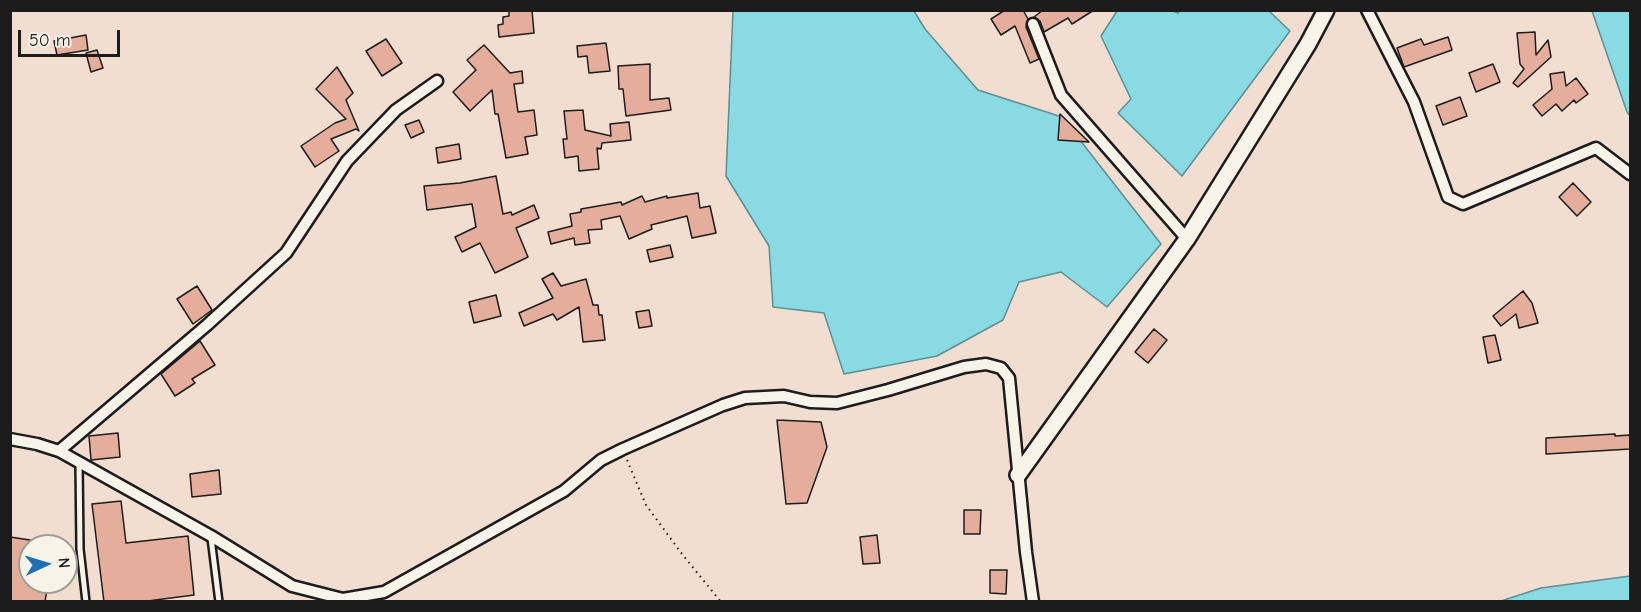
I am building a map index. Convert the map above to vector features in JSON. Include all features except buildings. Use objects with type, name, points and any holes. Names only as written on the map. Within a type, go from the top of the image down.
[{"type":"street","points":[[1018,475],[1187,239],[1308,44],[1326,10]]},
{"type":"street","points":[[1367,10],[1414,102],[1448,197],[1463,204],[1596,148],[1630,174]]},
{"type":"street","points":[[1033,24],[1061,95],[1187,239]]},
{"type":"street","points":[[59,451],[207,325],[286,252],[347,161],[396,110],[437,81]]},
{"type":"street","points":[[10,440],[37,444],[79,460],[292,586],[343,599],[384,592],[564,491],[601,460],[723,405],[745,398],[784,396],[810,402],[837,403],[963,367],[986,364],[1001,368],[1009,378],[1033,602]]},
{"type":"lane","points":[[79,460],[80,549],[86,602]]},
{"type":"lane","points":[[211,536],[219,602]]},
{"type":"path","points":[[623,449],[646,505],[721,602]]},
{"type":"water","points":[[1170,10],[1178,13],[1181,10],[1269,11],[1290,31],[1182,176],[1118,113],[1131,99],[1101,36],[1117,11]]},
{"type":"water","points":[[733,11],[914,11],[925,29],[978,90],[1062,117],[1161,244],[1107,307],[1061,272],[1019,282],[1003,320],[937,356],[844,374],[824,313],[773,307],[769,246],[726,176]]},
{"type":"water","points":[[1592,11],[1630,11],[1630,116],[1627,112]]},
{"type":"water","points":[[1630,576],[1630,601],[1501,601],[1541,588]]}]
